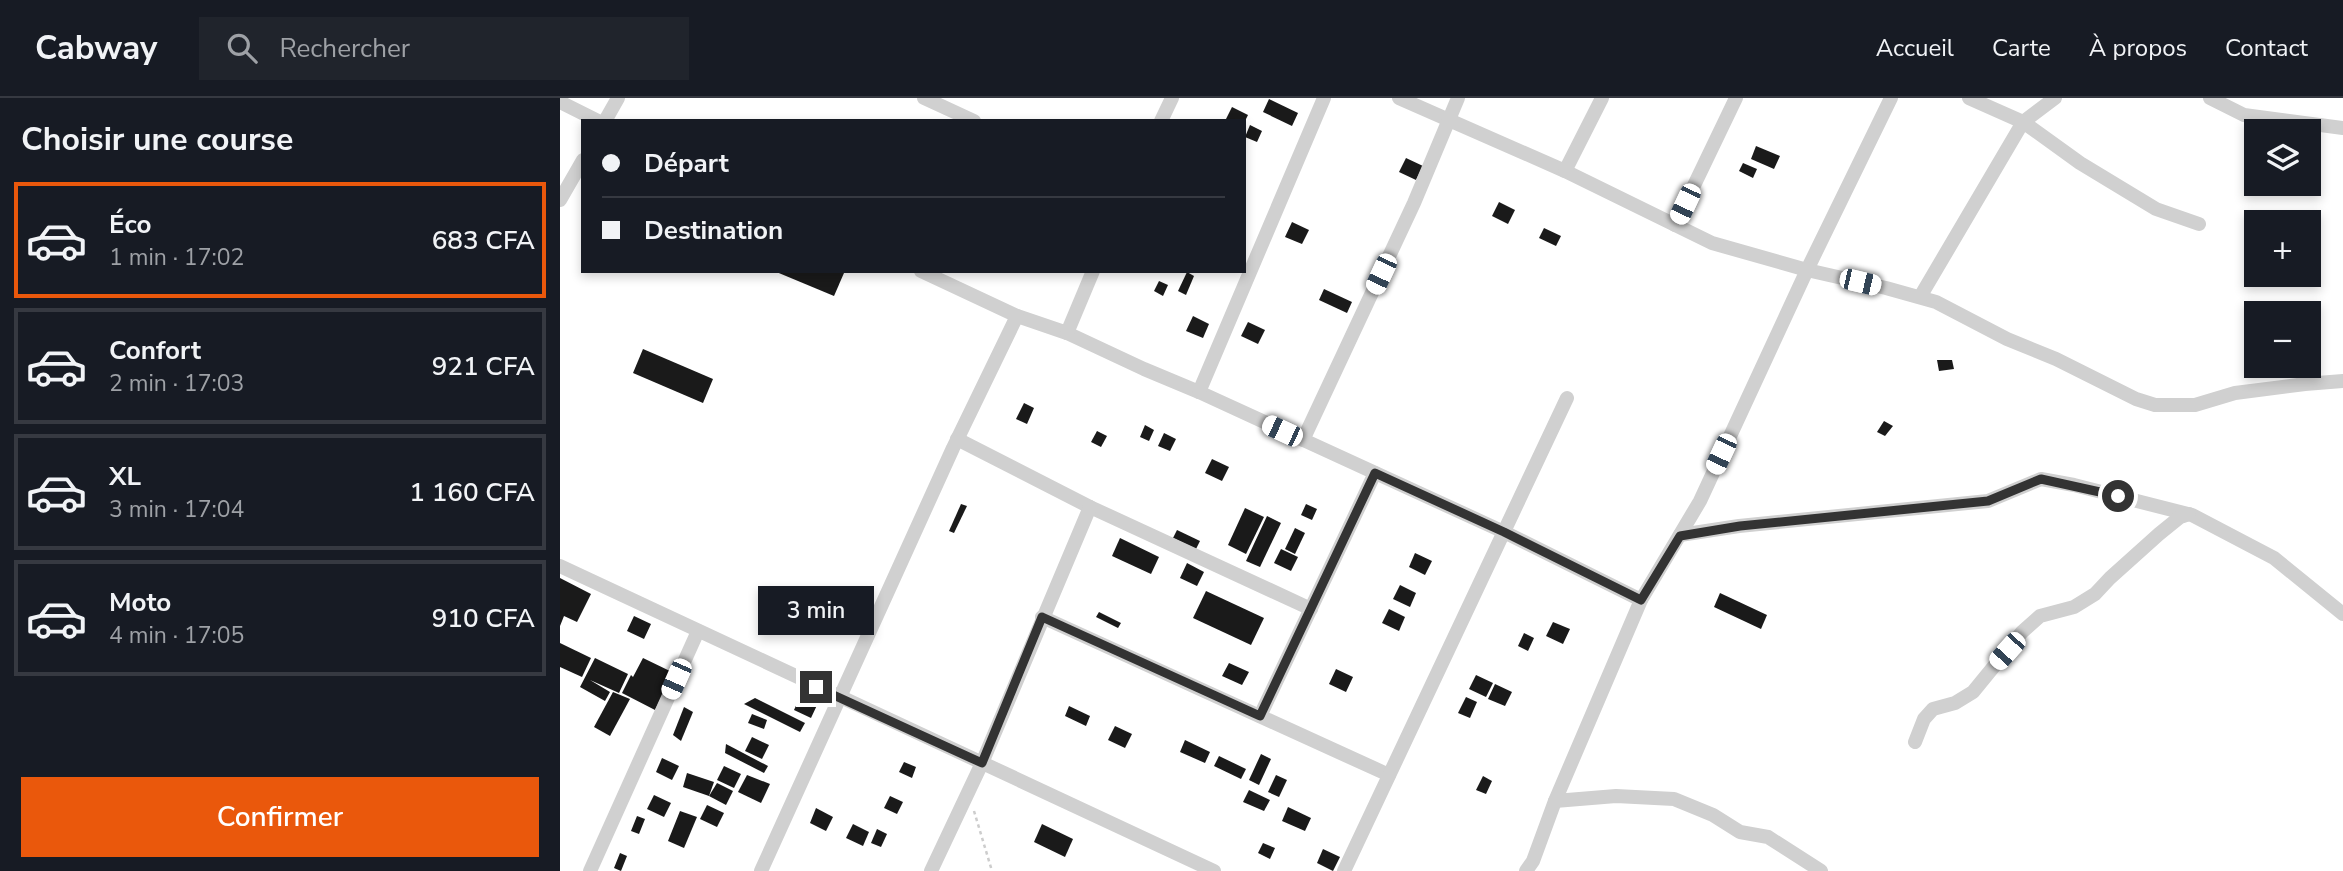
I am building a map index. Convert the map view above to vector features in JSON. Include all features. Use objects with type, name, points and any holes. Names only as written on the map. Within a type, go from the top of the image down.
[{"type":"street","points":[[606,119],[618,98]]},
{"type":"street","points":[[924,98],[970,119]]},
{"type":"street","points":[[1162,119],[1172,98]]},
{"type":"street","points":[[1199,392],[1324,98]]},
{"type":"street","points":[[1399,98],[1565,171],[1712,243],[1936,302],[2007,339],[2056,359],[2136,399],[2155,405],[2194,405],[2235,393],[2343,382]]},
{"type":"street","points":[[1303,440],[1414,203],[1458,98]]},
{"type":"street","points":[[1565,171],[1602,98]]},
{"type":"street","points":[[1675,226],[1736,98]]},
{"type":"street","points":[[1525,871],[1533,861],[1542,840],[1555,801],[1641,600],[1700,501],[1807,270],[1891,98]]},
{"type":"street","points":[[1969,98],[2023,122],[2080,163],[2156,209],[2199,224]]},
{"type":"street","points":[[1920,297],[2023,122],[2055,98]]},
{"type":"street","points":[[2210,98],[2244,115],[2343,128]]},
{"type":"street","points":[[560,102],[594,119]]},
{"type":"street","points":[[560,200],[581,163]]},
{"type":"street","points":[[925,273],[1017,316],[1067,333],[1199,392],[1504,532],[1641,600]]},
{"type":"street","points":[[1067,333],[1092,273]]},
{"type":"street","points":[[761,871],[957,439],[1017,316]]},
{"type":"street","points":[[1344,871],[1567,398]]},
{"type":"street","points":[[957,439],[1090,506],[1311,609]]},
{"type":"street","points":[[1260,716],[1375,473]]},
{"type":"street","points":[[1680,536],[1740,526],[1988,501],[2041,479],[2189,514],[2274,558],[2343,614]]},
{"type":"street","points":[[931,871],[982,763],[1090,506]]},
{"type":"street","points":[[1915,742],[1924,719],[1933,709],[1955,704],[1973,692],[2022,632],[2040,616],[2074,607],[2095,594],[2159,534],[2180,517],[2189,514]]},
{"type":"street","points":[[560,566],[982,763],[1195,867],[1214,871]]},
{"type":"street","points":[[1042,617],[1389,775]]},
{"type":"street","points":[[590,871],[698,631]]},
{"type":"street","points":[[1555,801],[1616,796],[1674,799],[1713,815],[1740,832],[1768,837],[1821,871]]},
{"type":"path","points":[[973,806],[992,871]]},
{"type":"building","points":[[1269,99],[1298,113],[1292,126],[1263,112]]},
{"type":"building","points":[[1232,107],[1248,115],[1246,119],[1226,119]]},
{"type":"building","points":[[1250,125],[1262,131],[1257,142],[1246,137]]},
{"type":"building","points":[[1756,146],[1780,156],[1774,169],[1751,159]]},
{"type":"building","points":[[1406,158],[1423,166],[1416,180],[1399,172]]},
{"type":"building","points":[[1743,163],[1757,169],[1753,178],[1739,171]]},
{"type":"building","points":[[1499,202],[1515,210],[1508,224],[1492,216]]},
{"type":"building","points":[[1292,222],[1309,230],[1302,244],[1285,237]]},
{"type":"building","points":[[1544,228],[1561,236],[1556,246],[1539,238]]},
{"type":"building","points":[[779,273],[844,273],[834,296]]},
{"type":"building","points":[[1187,273],[1194,276],[1186,295],[1178,291]]},
{"type":"building","points":[[1159,281],[1168,285],[1163,296],[1154,291]]},
{"type":"building","points":[[1324,289],[1352,302],[1347,313],[1319,300]]},
{"type":"building","points":[[1193,316],[1209,324],[1203,338],[1186,331]]},
{"type":"building","points":[[1248,322],[1265,330],[1258,344],[1241,336]]},
{"type":"building","points":[[643,349],[713,379],[703,403],[633,373]]},
{"type":"building","points":[[1937,360],[1952,360],[1954,369],[1939,371]]},
{"type":"building","points":[[1024,403],[1034,408],[1027,424],[1016,419]]},
{"type":"building","points":[[1884,421],[1893,426],[1885,436],[1877,432]]},
{"type":"building","points":[[1145,425],[1154,430],[1149,441],[1140,437]]},
{"type":"building","points":[[1097,431],[1107,436],[1101,447],[1091,442]]},
{"type":"building","points":[[1164,433],[1176,439],[1170,451],[1158,446]]},
{"type":"building","points":[[1212,459],[1229,467],[1222,481],[1205,473]]},
{"type":"building","points":[[961,504],[967,506],[954,533],[949,531]]},
{"type":"building","points":[[1306,504],[1317,509],[1312,520],[1301,515]]},
{"type":"building","points":[[1245,508],[1264,517],[1246,554],[1228,545]]},
{"type":"building","points":[[1267,516],[1281,523],[1260,567],[1246,561]]},
{"type":"building","points":[[1295,528],[1305,533],[1295,554],[1285,549]]},
{"type":"building","points":[[1177,530],[1200,541],[1196,549],[1173,538]]},
{"type":"building","points":[[1120,538],[1159,557],[1151,574],[1112,556]]},
{"type":"building","points":[[1281,549],[1298,557],[1291,571],[1274,563]]},
{"type":"building","points":[[1415,553],[1432,561],[1425,575],[1409,567]]},
{"type":"building","points":[[1187,563],[1204,572],[1197,586],[1180,578]]},
{"type":"building","points":[[560,578],[591,594],[577,622],[564,616],[560,626]]},
{"type":"building","points":[[1400,585],[1416,593],[1410,607],[1393,599]]},
{"type":"building","points":[[1206,591],[1264,618],[1251,645],[1193,618]]},
{"type":"building","points":[[1720,593],[1767,615],[1761,629],[1714,607]]},
{"type":"building","points":[[1389,609],[1405,617],[1399,631],[1382,623]]},
{"type":"building","points":[[1099,612],[1121,623],[1118,628],[1096,617]]},
{"type":"building","points":[[634,616],[651,624],[644,639],[627,631]]},
{"type":"building","points":[[1553,622],[1570,629],[1563,644],[1546,636]]},
{"type":"building","points":[[1524,633],[1534,638],[1528,651],[1518,646]]},
{"type":"building","points":[[560,643],[591,658],[582,677],[560,667]]},
{"type":"building","points":[[595,658],[628,674],[619,693],[590,680],[610,692],[605,701],[580,687]]},
{"type":"building","points":[[643,658],[674,673],[655,710],[622,693]]},
{"type":"building","points":[[1229,663],[1249,672],[1242,685],[1222,676]]},
{"type":"building","points":[[1336,669],[1353,677],[1346,692],[1329,684]]},
{"type":"building","points":[[1476,675],[1493,683],[1486,697],[1469,689]]},
{"type":"building","points":[[1495,684],[1512,692],[1505,706],[1488,699]]},
{"type":"building","points":[[613,692],[630,699],[610,736],[594,727]]},
{"type":"building","points":[[801,695],[818,703],[811,718],[794,710]]},
{"type":"building","points":[[1466,697],[1477,702],[1470,718],[1458,713]]},
{"type":"building","points":[[755,698],[805,723],[800,732],[744,704]]},
{"type":"building","points":[[1069,706],[1090,716],[1086,726],[1065,716]]},
{"type":"building","points":[[684,707],[693,712],[681,741],[673,735]]},
{"type":"building","points":[[752,714],[767,720],[764,729],[748,723]]},
{"type":"building","points":[[1115,726],[1132,734],[1125,748],[1108,740]]},
{"type":"building","points":[[752,737],[769,745],[762,759],[745,751]]},
{"type":"building","points":[[1185,740],[1210,752],[1205,763],[1180,752]]},
{"type":"building","points":[[726,744],[768,766],[764,773],[725,753]]},
{"type":"building","points":[[1261,754],[1271,759],[1259,785],[1249,780]]},
{"type":"building","points":[[1219,756],[1246,769],[1241,779],[1214,766]]},
{"type":"building","points":[[662,758],[679,766],[672,780],[656,772]]},
{"type":"building","points":[[904,762],[916,767],[912,778],[899,772]]},
{"type":"building","points":[[724,766],[741,774],[734,788],[717,780]]},
{"type":"building","points":[[687,773],[714,782],[709,796],[683,787]]},
{"type":"building","points":[[747,775],[770,784],[761,803],[738,792]]},
{"type":"building","points":[[1276,775],[1287,780],[1279,797],[1268,792]]},
{"type":"building","points":[[1483,776],[1492,781],[1486,794],[1476,790]]},
{"type":"building","points":[[717,783],[733,791],[726,805],[709,796]]},
{"type":"building","points":[[1249,790],[1270,800],[1264,811],[1243,802]]},
{"type":"building","points":[[654,795],[671,803],[664,817],[647,809]]},
{"type":"building","points":[[890,796],[903,802],[897,814],[884,808]]},
{"type":"building","points":[[707,805],[724,813],[717,827],[700,819]]},
{"type":"building","points":[[1288,807],[1311,818],[1305,831],[1282,821]]},
{"type":"building","points":[[816,808],[833,817],[826,831],[810,823]]},
{"type":"building","points":[[680,811],[697,817],[684,848],[668,841]]},
{"type":"building","points":[[637,816],[645,819],[639,834],[631,831]]},
{"type":"building","points":[[853,824],[869,832],[863,846],[846,838]]},
{"type":"building","points":[[1042,824],[1073,839],[1065,857],[1034,842]]},
{"type":"building","points":[[877,829],[887,834],[881,847],[871,843]]},
{"type":"building","points":[[1263,843],[1275,848],[1270,859],[1258,853]]},
{"type":"building","points":[[1323,849],[1340,857],[1333,871],[1317,863]]},
{"type":"building","points":[[620,853],[627,856],[621,871],[614,868]]},
{"type":"route","points":[[816,687],[982,763],[1042,617],[1260,716],[1375,473],[1504,532],[1641,600],[1680,536],[1740,526],[1988,501],[2041,479],[2118,496]]}]
